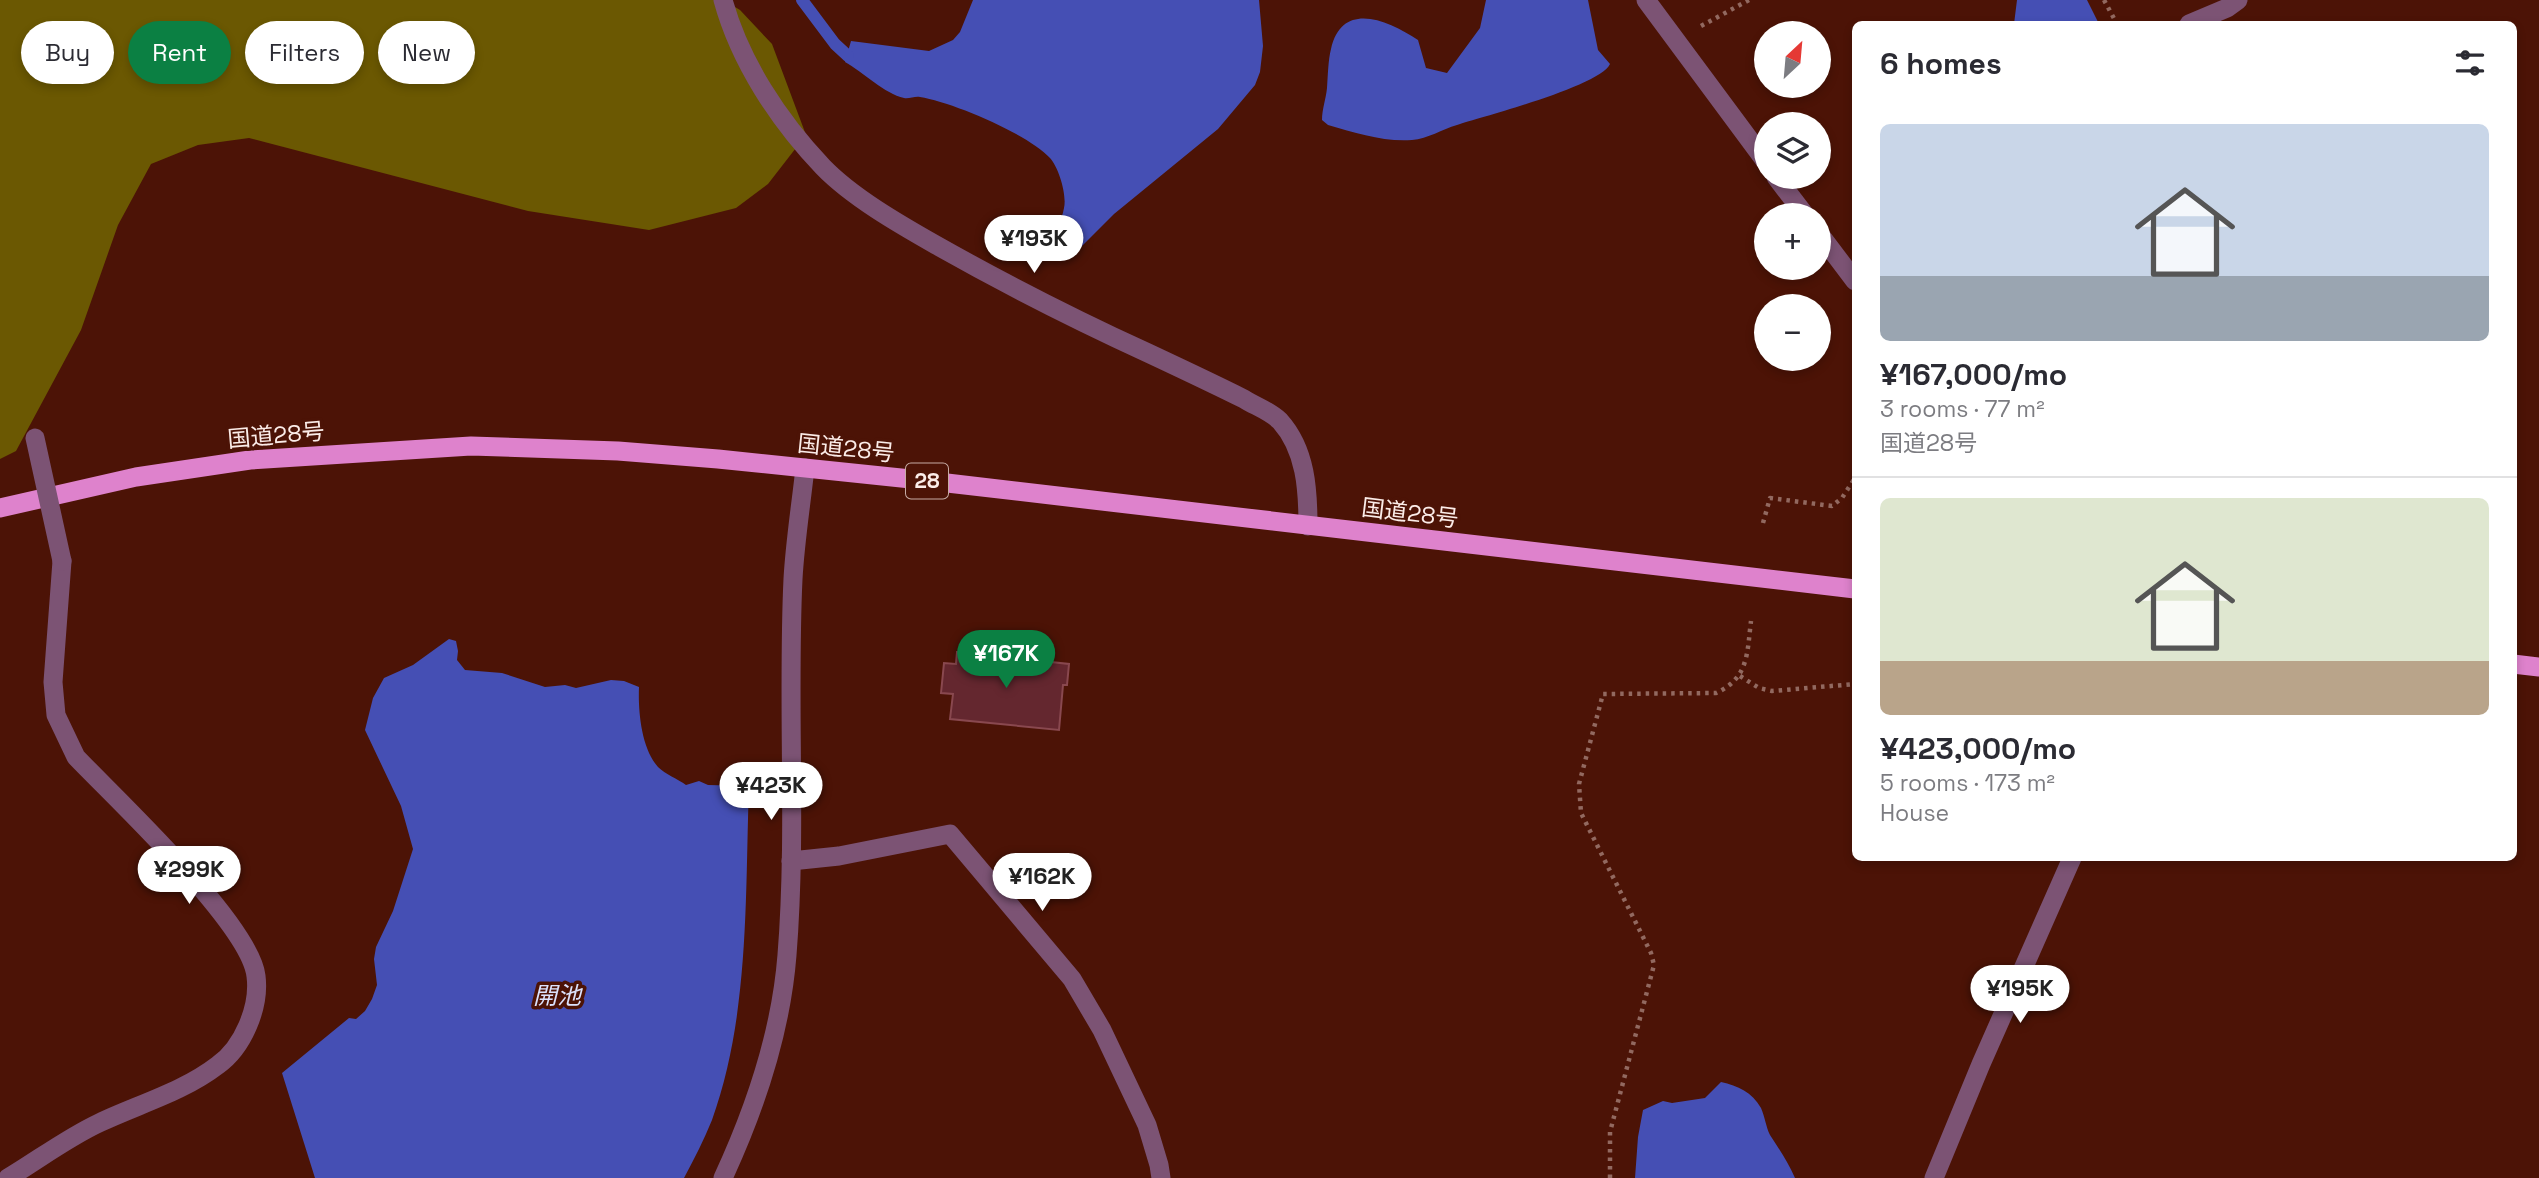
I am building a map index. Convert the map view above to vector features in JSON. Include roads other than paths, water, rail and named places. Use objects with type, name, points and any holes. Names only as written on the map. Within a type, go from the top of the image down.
[{"type":"highway","name":"国道28号","points":[[0,508],[136,477],[250,460],[471,446],[618,452],[805,468],[1852,589]]},
{"type":"highway","points":[[2517,664],[2539,667]]},
{"type":"street","points":[[723,0],[752,71],[788,128],[824,169],[887,217],[974,267],[1213,384],[1279,420],[1295,445],[1303,466],[1307,488],[1308,526]]},
{"type":"street","points":[[1646,0],[1754,146]]},
{"type":"street","points":[[2196,21],[2227,8],[2238,0]]},
{"type":"street","points":[[1785,189],[1796,203]]},
{"type":"street","points":[[1831,249],[1852,277]]},
{"type":"street","points":[[8,1178],[96,1124],[189,1084],[219,1065],[235,1048],[250,1019],[256,998],[256,975],[236,932],[198,885],[76,757],[63,734],[56,715],[53,682],[62,561],[36,438]]},
{"type":"street","points":[[723,1178],[768,1061],[787,956],[791,861],[793,578],[805,468]]},
{"type":"street","points":[[791,861],[839,856],[950,834],[1072,979],[1102,1030],[1147,1125],[1161,1178]]},
{"type":"street","points":[[1934,1178],[2071,861]]},
{"type":"water","points":[[973,0],[1259,0],[1263,46],[1260,72],[1255,85],[1218,129],[1114,214],[1070,258],[1051,255],[1047,248],[1065,203],[1059,175],[1050,158],[1008,129],[969,112],[934,100],[897,96],[845,62],[851,41],[929,51],[953,40],[960,32]]},
{"type":"water","points":[[1486,0],[1588,0],[1598,50],[1610,64],[1602,73],[1565,91],[1418,139],[1391,140],[1370,136],[1328,125],[1322,120],[1331,49],[1345,24],[1355,19],[1367,19],[1393,26],[1418,40],[1426,68],[1447,73],[1480,28]]},
{"type":"water","points":[[2017,0],[2087,0],[2098,21],[2014,21]]},
{"type":"water","name":"開池","points":[[449,639],[456,641],[457,660],[465,670],[502,673],[545,687],[565,685],[576,688],[611,680],[624,681],[639,687],[644,739],[658,767],[686,785],[699,781],[708,785],[749,786],[746,912],[733,1039],[712,1120],[684,1178],[315,1178],[282,1073],[349,1018],[356,1019],[365,1011],[377,985],[374,959],[376,947],[393,911],[413,849],[401,806],[365,730],[373,698],[384,678],[413,665]]},
{"type":"water","points":[[1721,1082],[1744,1090],[1757,1102],[1770,1135],[1795,1178],[1635,1178],[1643,1110],[1663,1101],[1672,1103],[1705,1098]]},
{"type":"waterway","points":[[802,0],[835,44],[848,56]]}]
